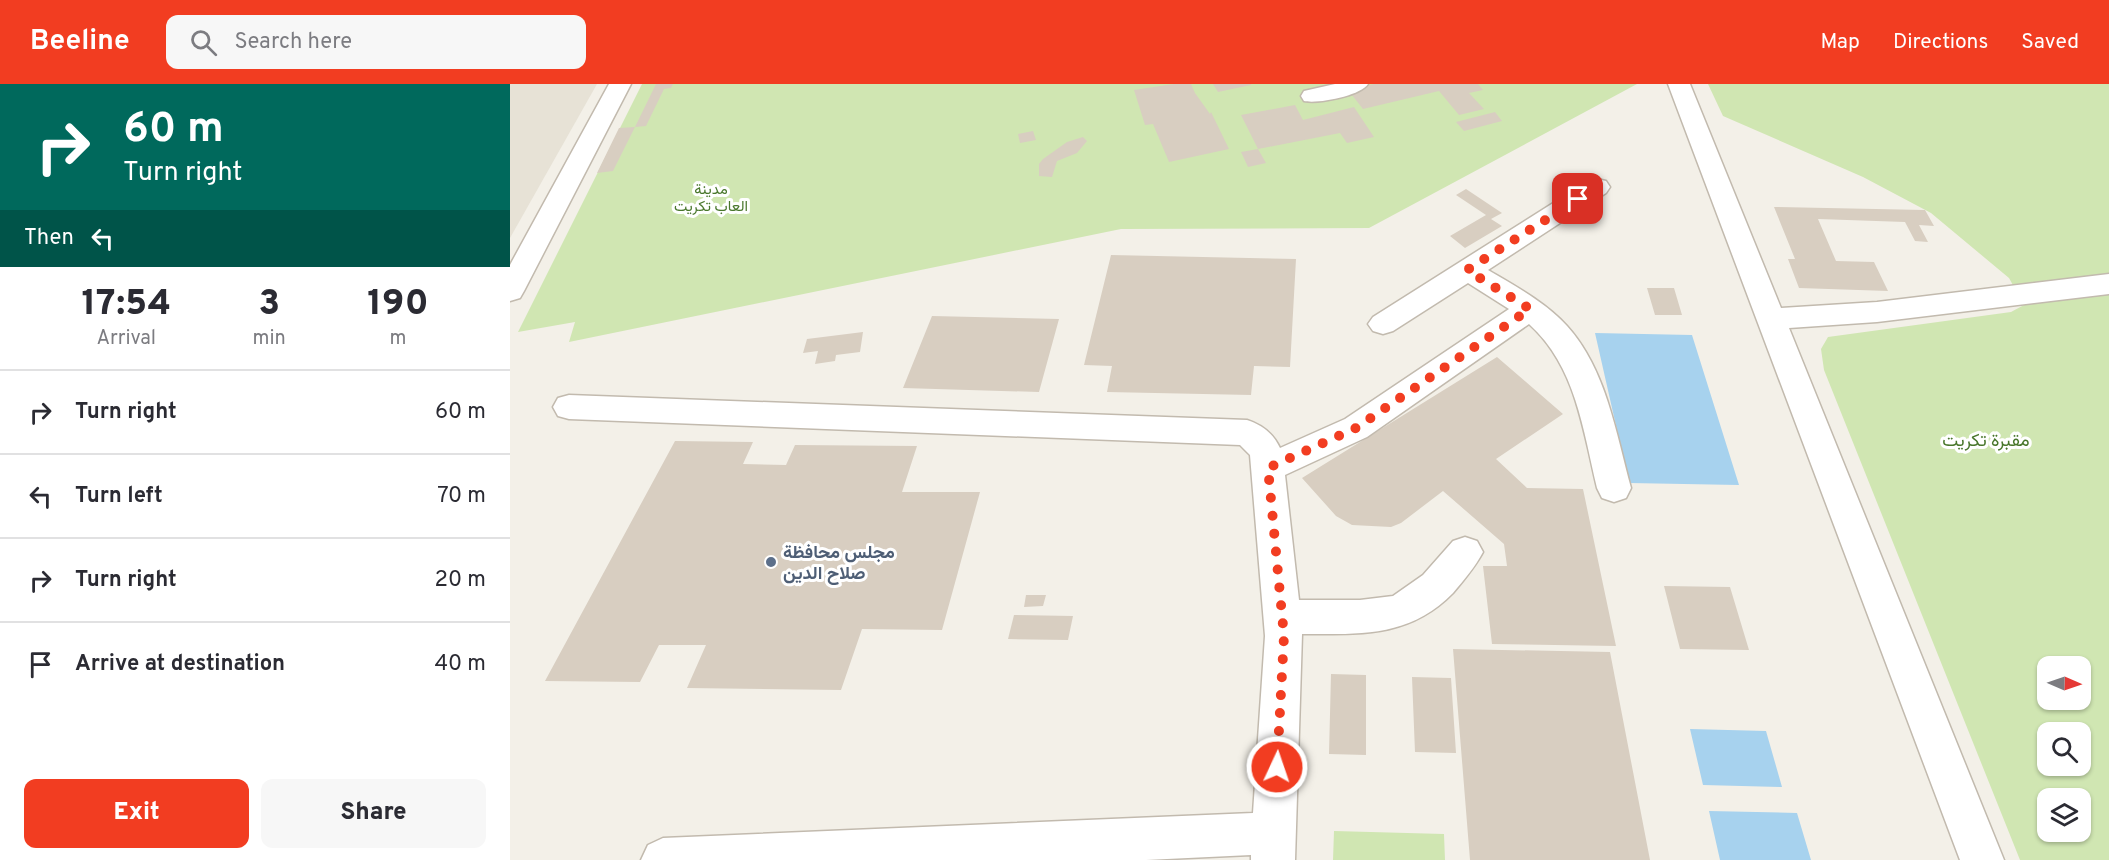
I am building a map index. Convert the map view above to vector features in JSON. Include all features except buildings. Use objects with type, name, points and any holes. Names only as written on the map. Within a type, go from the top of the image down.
[{"type":"street","points":[[510,291],[620,84]]},
{"type":"street","points":[[1312,96],[1334,92],[1357,84]]},
{"type":"street","points":[[1678,84],[1772,319],[1982,860]]},
{"type":"street","points":[[1383,324],[1597,187]]},
{"type":"street","points":[[1467,270],[1530,309],[1557,334],[1578,364],[1614,488]]},
{"type":"street","points":[[1772,319],[1877,312],[2109,284]]},
{"type":"street","points":[[1268,468],[1356,428],[1530,309]]},
{"type":"street","points":[[568,407],[1247,433],[1259,442],[1266,452],[1284,636],[1273,846],[663,860]]},
{"type":"street","points":[[1282,617],[1380,615],[1398,612],[1433,590],[1465,552]]},
{"type":"shaded area","points":[[510,84],[597,84],[510,238]]},
{"type":"green space","name":"مدينة العاب تكريت","points":[[642,84],[1637,84],[1369,228],[1121,229],[569,342],[575,322],[518,332]]},
{"type":"green space","name":"مقبرة تكريت","points":[[1708,84],[2109,84],[2109,860],[2020,860],[1824,370],[1821,349],[1828,337],[2011,312],[2024,305],[2009,278],[1931,213],[1863,177],[1723,116]]},
{"type":"green space","points":[[1334,831],[1444,834],[1445,860],[1333,860]]},
{"type":"water","points":[[1595,333],[1692,335],[1739,485],[1629,483]]},
{"type":"water","points":[[1690,729],[1766,731],[1782,787],[1703,785]]},
{"type":"water","points":[[1709,811],[1797,813],[1811,860],[1720,860]]},
{"type":"place","name":"مجلس محافظة صلاح الدين","points":[[771,562]]},
{"type":"route","points":[[1277,767],[1284,636],[1268,468],[1356,428],[1530,309],[1467,270],[1578,199]]}]
